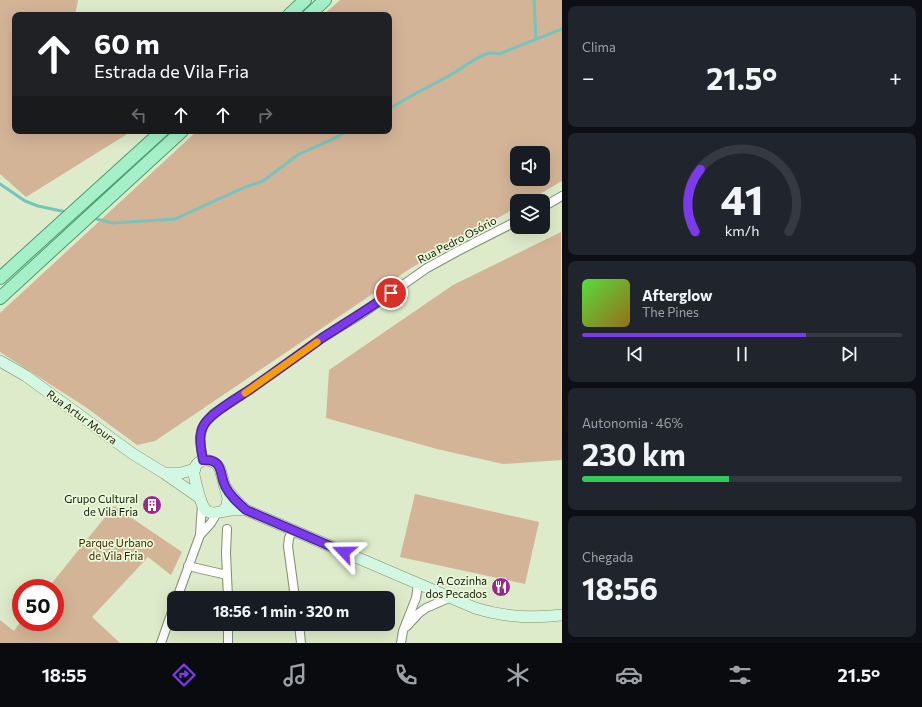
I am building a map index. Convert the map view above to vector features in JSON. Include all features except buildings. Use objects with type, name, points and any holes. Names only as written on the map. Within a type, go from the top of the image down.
[{"type":"main road","points":[[292,12],[305,0]]},
{"type":"main road","points":[[312,12],[325,0]]},
{"type":"main road","points":[[0,278],[159,134]]},
{"type":"main road","points":[[0,298],[179,134]]},
{"type":"main road","name":"Rua Artur Moura","points":[[0,361],[26,376],[133,454],[164,473],[201,501],[205,510],[209,512],[220,512]]},
{"type":"main road","points":[[201,501],[194,474],[195,468],[199,462],[203,460],[210,460],[218,465],[220,469],[228,498],[225,508],[220,512]]},
{"type":"main road","points":[[164,473],[181,473],[195,468]]},
{"type":"main road","points":[[224,485],[238,504],[246,510],[474,608],[504,616],[530,618],[562,615]]},
{"type":"main road","points":[[220,512],[246,510]]},
{"type":"street","points":[[550,203],[562,196]]},
{"type":"street","name":"Rua Pedro Osório","points":[[203,460],[200,438],[202,428],[213,414],[251,389],[322,338],[427,268],[458,250],[510,224]]},
{"type":"street","points":[[200,536],[201,501]]},
{"type":"street","points":[[179,591],[200,536],[220,512]]},
{"type":"street","points":[[227,529],[226,553],[228,591]]},
{"type":"street","points":[[293,530],[289,538],[288,546],[294,591]]},
{"type":"street","points":[[188,566],[228,574]]},
{"type":"street","points":[[401,643],[403,631],[416,598],[418,584]]},
{"type":"street","points":[[403,631],[422,610],[451,597]]},
{"type":"street","points":[[160,643],[167,624]]},
{"type":"street","points":[[228,631],[228,643]]},
{"type":"street","points":[[300,631],[301,643]]},
{"type":"green space","points":[[0,0],[78,0],[76,12],[12,12],[12,134],[127,134],[26,197],[0,174]]},
{"type":"green space","points":[[340,0],[562,0],[562,181],[540,194],[510,194],[510,211],[411,268],[155,441],[137,445],[87,408],[0,352],[0,313],[194,134],[392,134],[392,12],[326,12]]},
{"type":"green space","points":[[561,232],[562,460],[503,464],[437,449],[326,418],[329,370],[453,285]]},
{"type":"green space","points":[[415,494],[539,522],[525,584],[400,557]]},
{"type":"green space","name":"Parque Urbano de Vila Fria","points":[[114,506],[182,552],[171,575],[148,557],[92,617],[120,643],[0,643],[0,620],[12,631],[64,631],[64,579],[55,579]]},
{"type":"waterway","points":[[534,0],[536,39]]},
{"type":"waterway","points":[[392,107],[482,56],[489,53],[499,54],[562,29]]},
{"type":"waterway","points":[[93,218],[112,223],[175,219],[245,187],[263,181],[299,154],[342,134]]},
{"type":"waterway","points":[[0,184],[25,201],[38,206],[66,212]]},
{"type":"slow traffic","points":[[245,393],[317,342]]},
{"type":"place","name":"Grupo Cultural de Vila Fria","points":[[152,505]]},
{"type":"place","name":"A Cozinha dos Pecados","points":[[501,587]]},
{"type":"route","points":[[344,552],[246,510],[238,504],[224,485],[220,469],[216,462],[203,460],[200,438],[202,428],[213,414],[251,389],[322,338],[391,293]]}]
